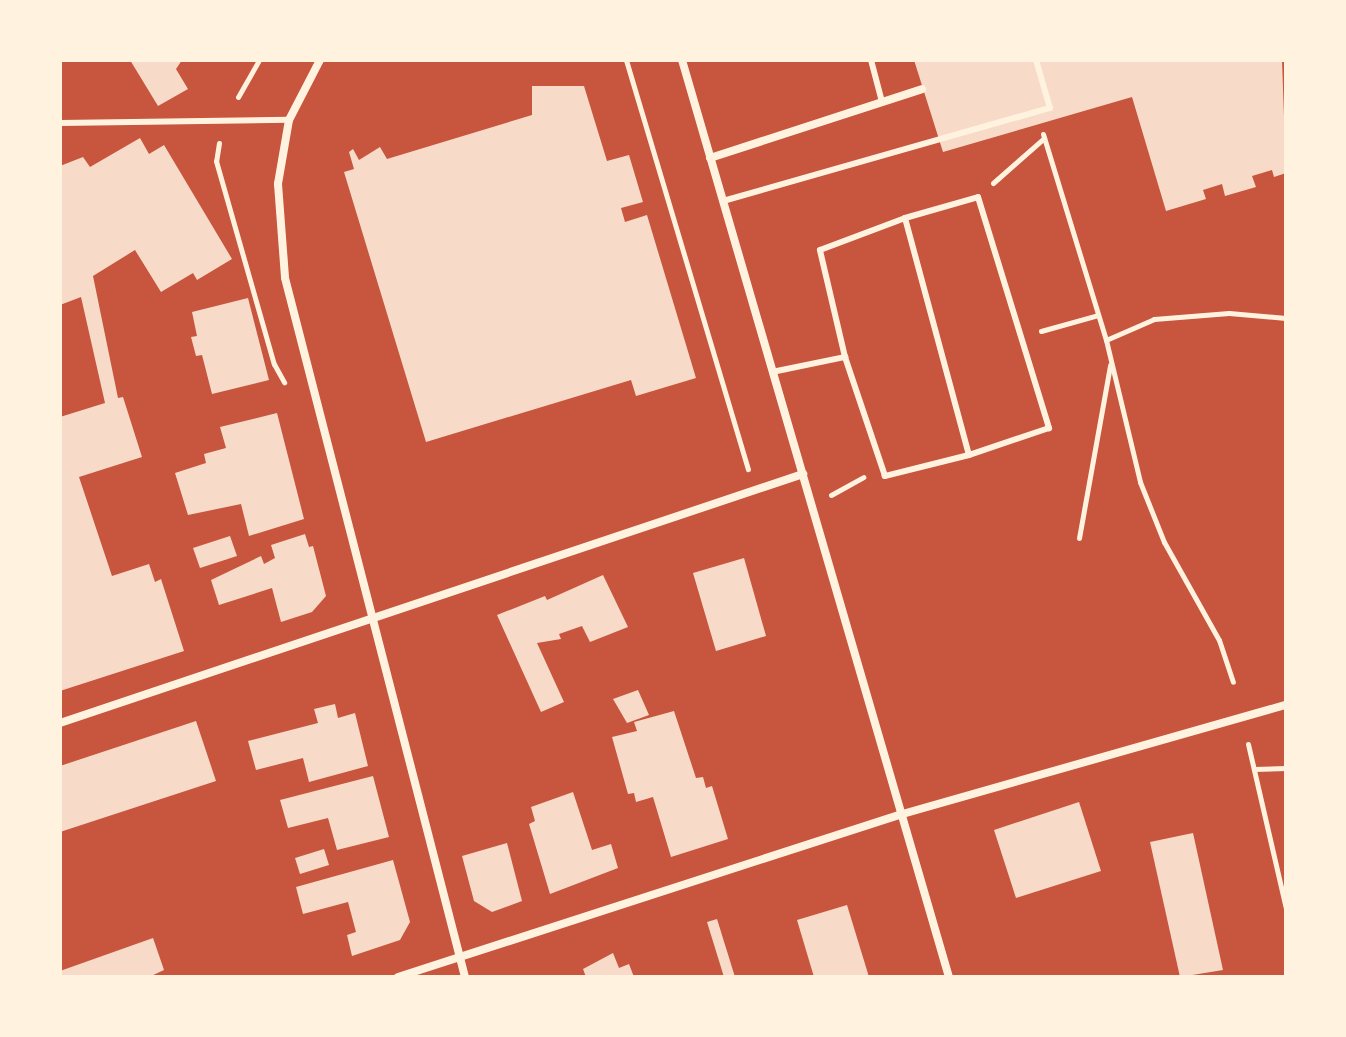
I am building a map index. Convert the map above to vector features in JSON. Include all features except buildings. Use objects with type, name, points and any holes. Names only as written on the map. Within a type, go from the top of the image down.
[{"type":"street","points":[[320,60],[289,120],[278,184],[285,278],[370,619],[465,977]]},
{"type":"street","points":[[682,60],[899,815],[949,977]]},
{"type":"street","points":[[710,158],[922,89]]},
{"type":"street","points":[[60,723],[803,474]]},
{"type":"street","points":[[398,977],[899,815],[1286,705]]},
{"type":"lane","points":[[871,60],[882,102]]},
{"type":"lane","points":[[723,201],[939,135],[1050,108],[1036,60]]},
{"type":"lane","points":[[60,123],[289,120]]},
{"type":"lane","points":[[978,197],[1049,428],[969,455],[885,476],[845,357],[820,250],[905,218],[978,197]]},
{"type":"lane","points":[[905,218],[969,455]]},
{"type":"lane","points":[[772,372],[845,357]]},
{"type":"path","points":[[259,60],[224,121],[216,161],[274,364],[289,390]]},
{"type":"path","points":[[626,60],[754,491]]},
{"type":"path","points":[[1039,122],[1106,340],[1140,482],[1164,542],[1219,640],[1233,682]]},
{"type":"path","points":[[978,197],[1044,138]]},
{"type":"path","points":[[1106,340],[1154,319],[1229,313],[1286,318]]},
{"type":"path","points":[[1019,338],[1098,315]]},
{"type":"path","points":[[1079,538],[1111,360]]},
{"type":"path","points":[[811,503],[882,470]]},
{"type":"path","points":[[1248,744],[1286,908]]},
{"type":"path","points":[[1254,769],[1286,768]]}]
